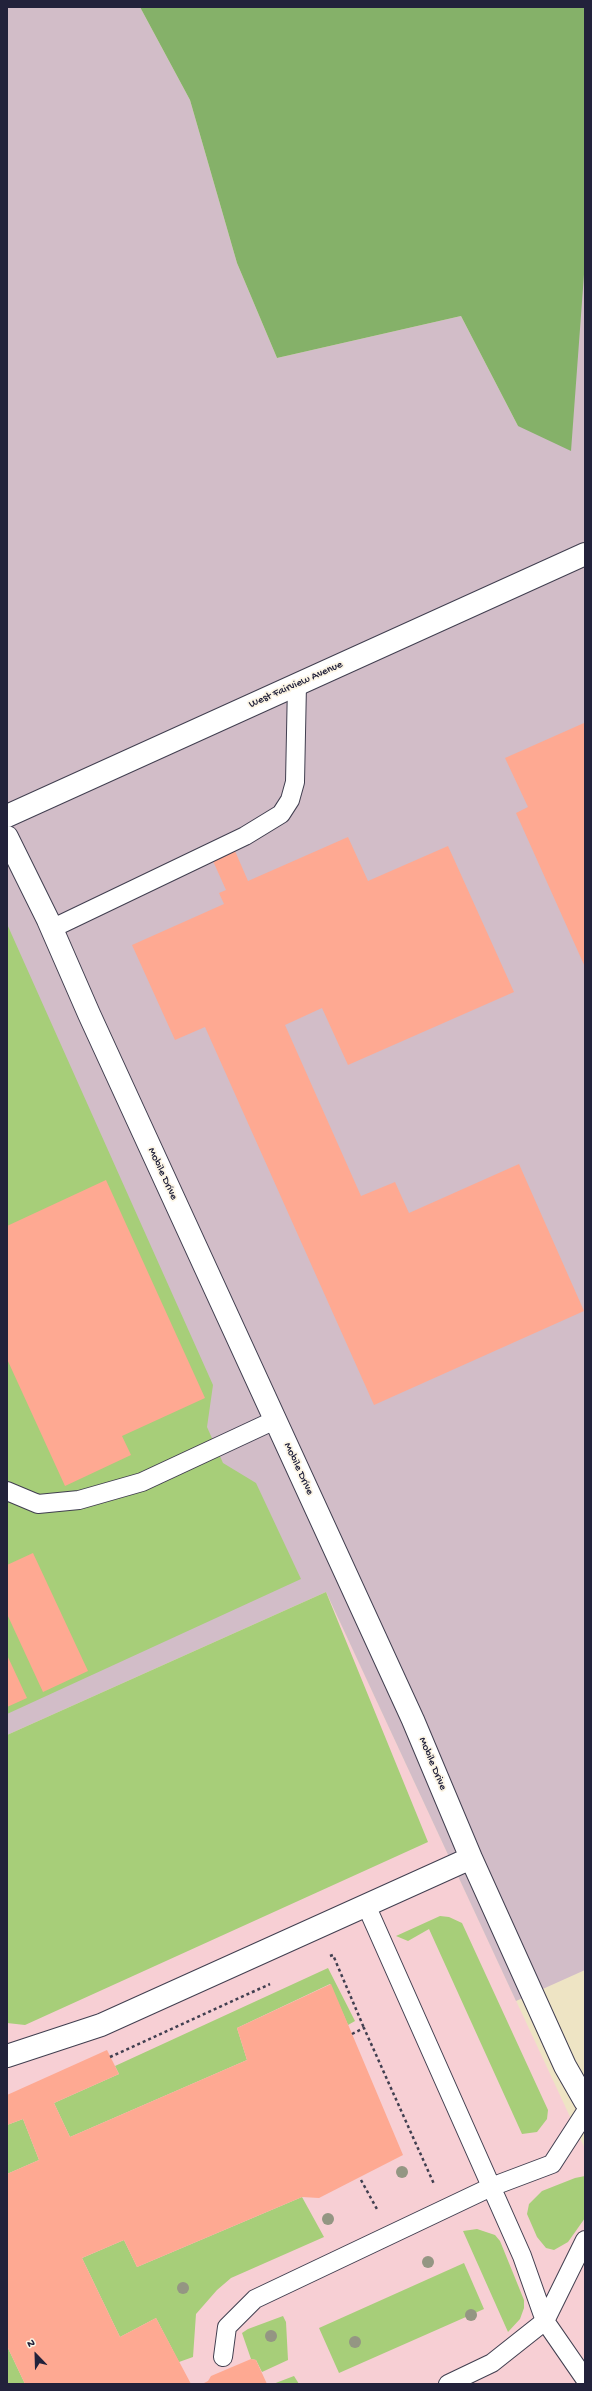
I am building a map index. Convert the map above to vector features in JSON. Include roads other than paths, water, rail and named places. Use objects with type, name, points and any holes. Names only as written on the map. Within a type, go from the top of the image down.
[{"type":"street","name":"West Fairview Avenue","points":[[7,816],[585,554]]},
{"type":"street","name":"Mobile Drive","points":[[7,837],[51,929],[413,1720],[471,1858],[565,2066],[585,2101]]},
{"type":"street","points":[[7,2056],[101,2025],[471,1858]]},
{"type":"lane","points":[[51,929],[245,836],[281,814],[290,800],[295,782],[297,684]]},
{"type":"lane","points":[[7,1491],[38,1504],[79,1500],[142,1482],[275,1420]]},
{"type":"lane","points":[[366,1905],[522,2256],[545,2321],[585,2379]]},
{"type":"lane","points":[[223,2357],[227,2327],[255,2299],[491,2186],[552,2164],[585,2113]]},
{"type":"lane","points":[[448,2384],[492,2363],[545,2321],[585,2240]]}]
